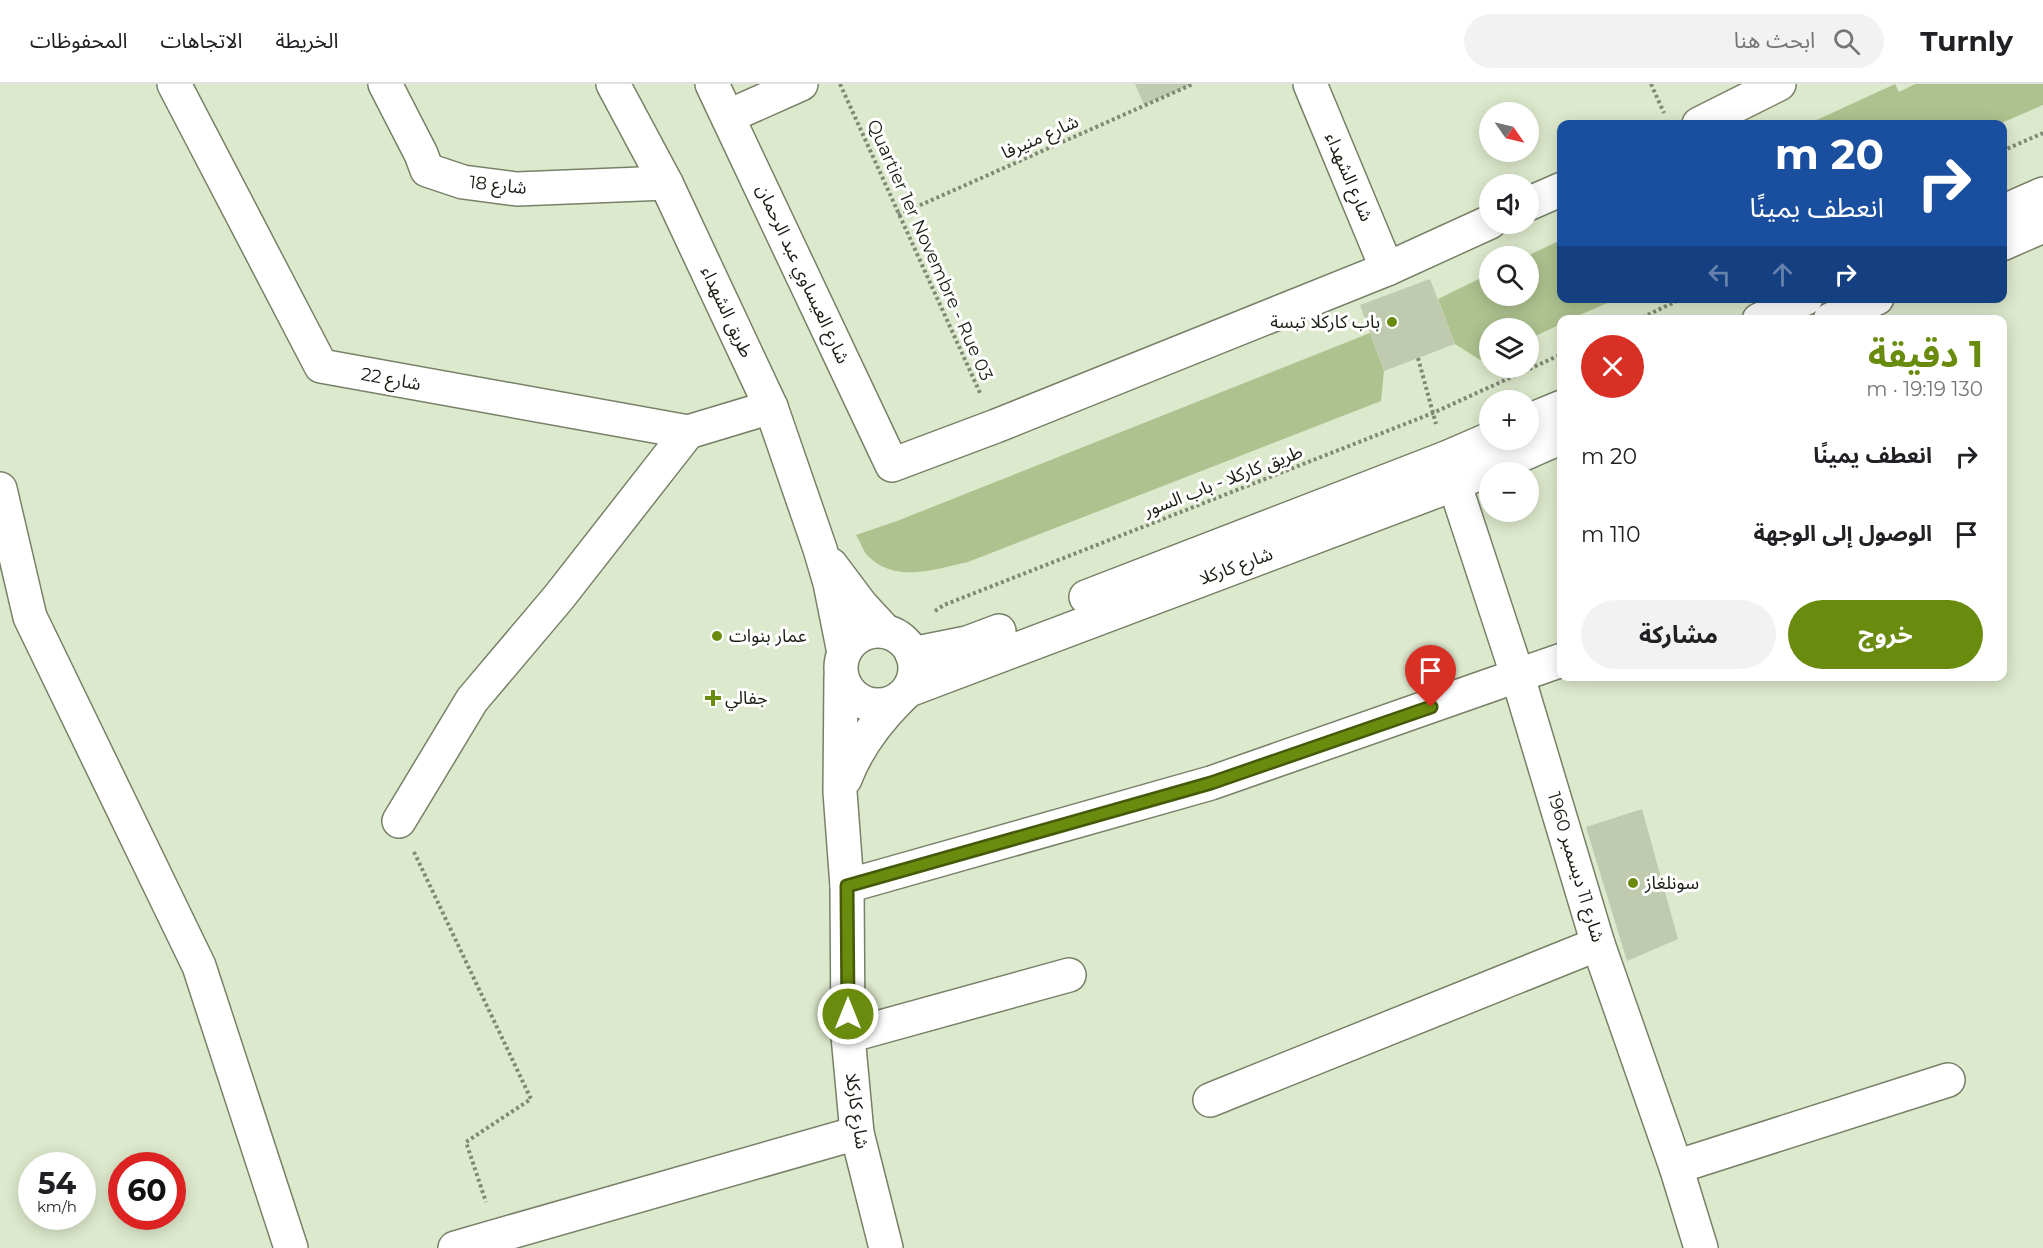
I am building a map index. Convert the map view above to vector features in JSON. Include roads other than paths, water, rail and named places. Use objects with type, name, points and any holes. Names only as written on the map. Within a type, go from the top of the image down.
[{"type":"street","name":"شارع 22","points":[[174,84],[321,366],[688,432],[771,407]]},
{"type":"street","name":"شارع 18","points":[[385,84],[427,170],[463,182],[517,189],[666,183]]},
{"type":"street","name":"طريق الشهداء","points":[[613,84],[666,183],[771,407],[820,549]]},
{"type":"street","name":"شارع العيساوي عبد الرحمان","points":[[712,84],[892,465],[996,426],[1388,269]]},
{"type":"street","points":[[729,116],[801,84]]},
{"type":"street","name":"شارع الشهداء","points":[[1310,84],[1388,269]]},
{"type":"street","points":[[1707,120],[1779,84]]},
{"type":"street","points":[[1539,199],[1557,191]]},
{"type":"street","points":[[2007,210],[2043,194]]},
{"type":"street","points":[[2007,242],[2043,226]]},
{"type":"street","points":[[1388,269],[1479,227]]},
{"type":"street","points":[[1770,315],[1795,303]]},
{"type":"street","points":[[1841,315],[1866,303]]},
{"type":"street","points":[[1539,417],[1557,409]]},
{"type":"street","points":[[399,821],[472,700],[559,597],[688,432]]},
{"type":"street","name":"شارع كاركلا","points":[[898,640],[958,645],[985,637],[1451,471],[1557,439]]},
{"type":"street","name":"شارع كاركلا","points":[[904,694],[1451,471],[1479,448]]},
{"type":"street","name":"شارع 11 ديسمبر 1960","points":[[1451,471],[1518,677],[1598,944],[1676,1167],[1701,1248]]},
{"type":"street","points":[[0,489],[30,616],[199,966],[291,1248]]},
{"type":"street","points":[[820,549],[840,578],[898,640],[915,666],[914,678],[904,694],[884,714],[857,750],[840,792]]},
{"type":"street","name":"شارع كاركلا","points":[[820,549],[835,606],[842,665],[840,792],[847,886],[848,1036],[857,1133],[886,1248]]},
{"type":"street","points":[[898,640],[873,631],[860,635],[851,642],[842,665],[846,688],[854,697],[865,703],[877,706],[889,703],[904,694]]},
{"type":"street","points":[[847,886],[1211,783],[1557,662]]},
{"type":"street","points":[[1210,1100],[1598,944]]},
{"type":"street","points":[[848,1036],[1069,975]]},
{"type":"street","points":[[1676,1167],[1948,1080]]},
{"type":"street","points":[[455,1248],[857,1133]]},
{"type":"place","name":"باب كاركلا تبسة","points":[[1392,322]]},
{"type":"place","name":"عمار بنوات","points":[[717,636]]},
{"type":"place","name":"جفالي","points":[[713,698]]},
{"type":"place","name":"سونلغاز","points":[[1633,883]]}]
